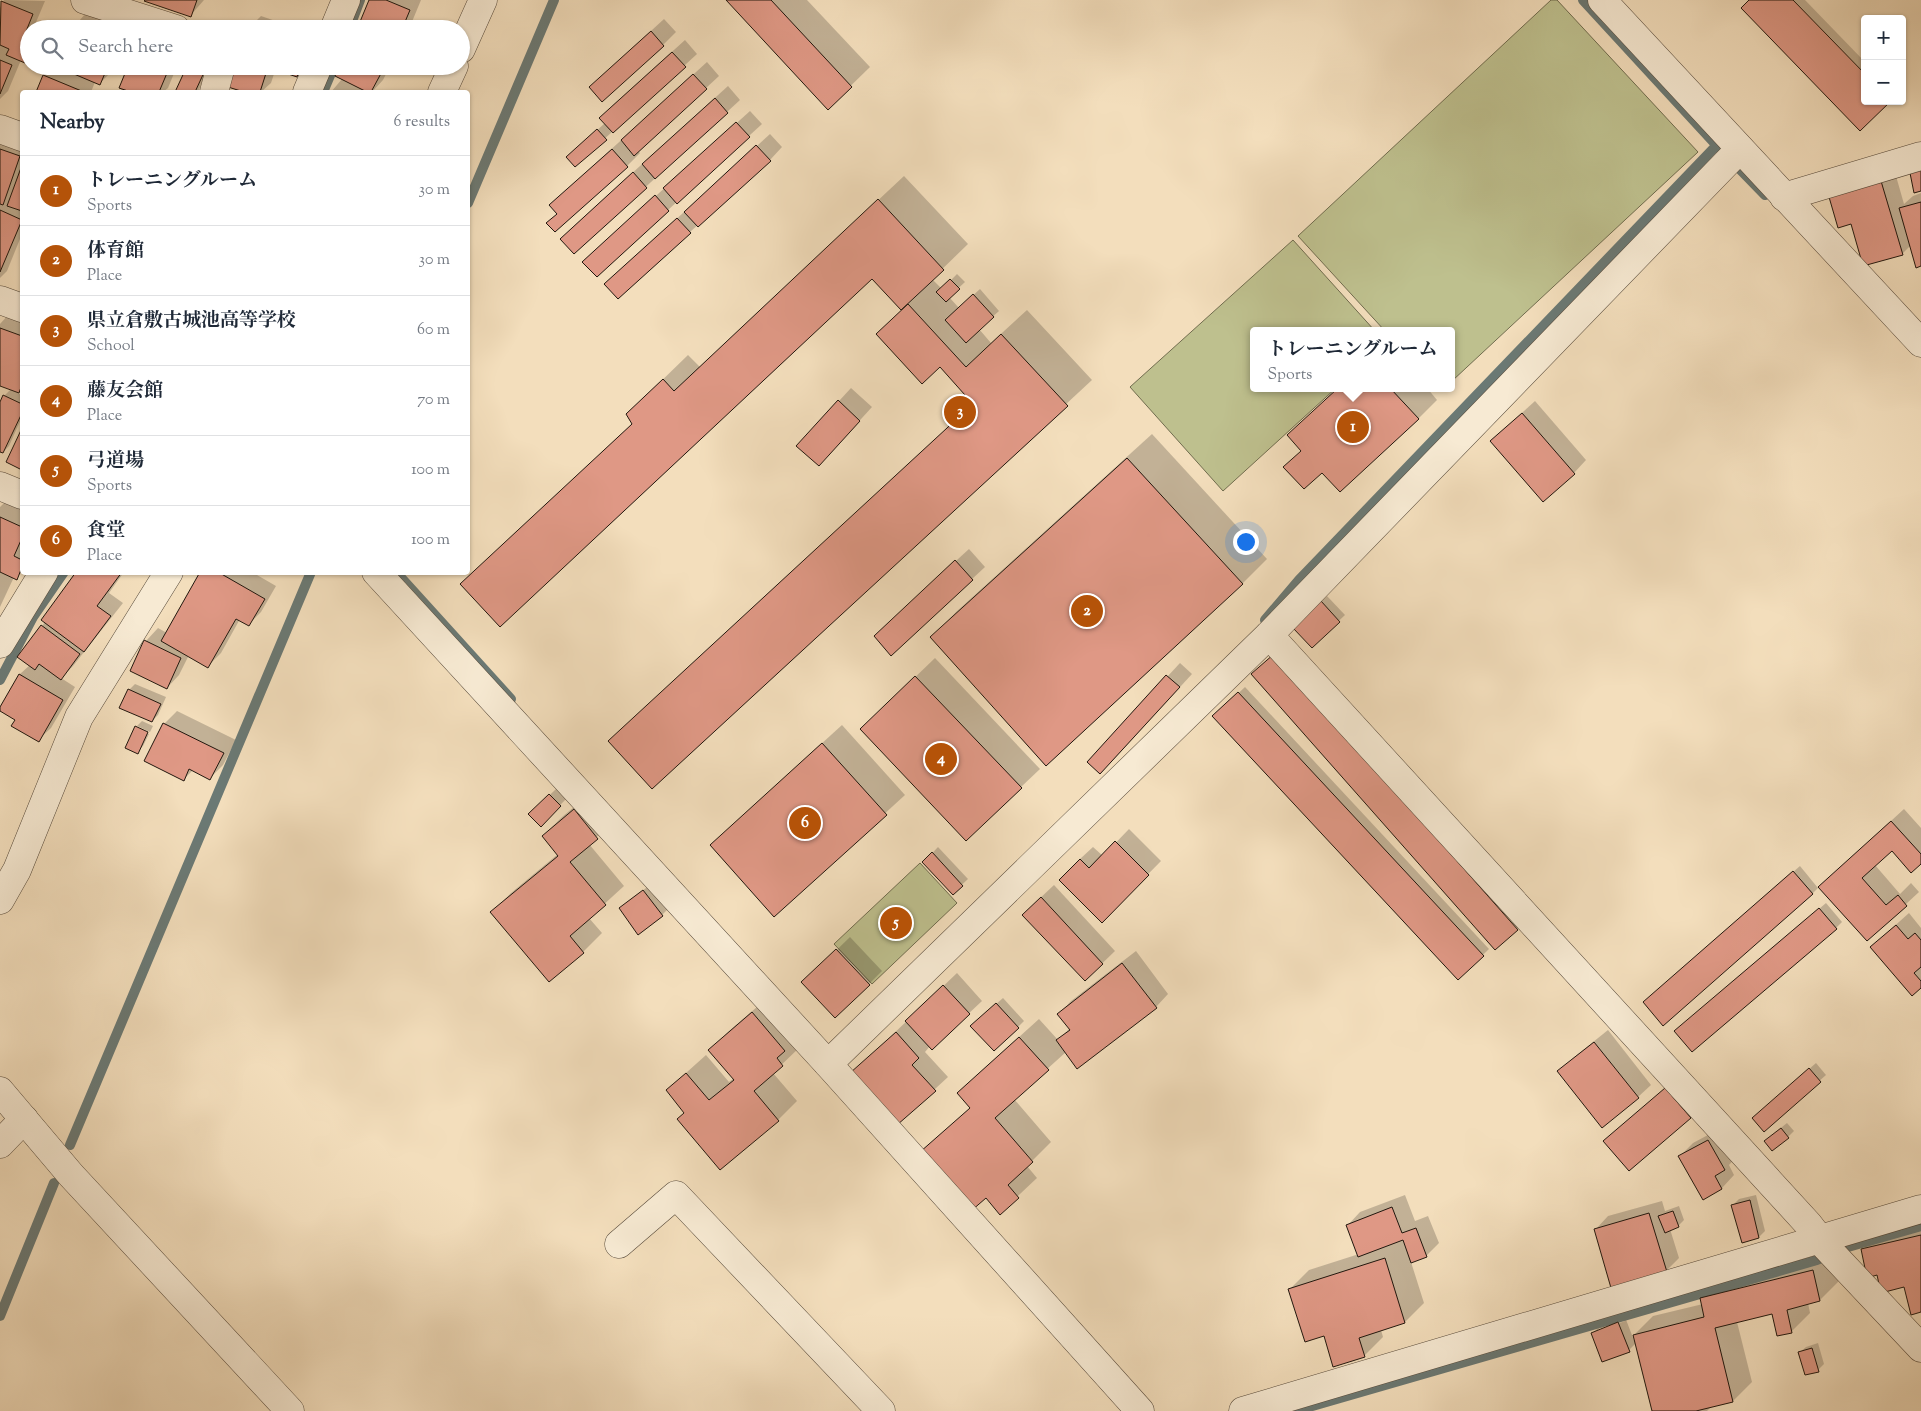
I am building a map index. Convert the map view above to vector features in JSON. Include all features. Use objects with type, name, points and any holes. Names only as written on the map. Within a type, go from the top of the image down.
[{"type":"street","points":[[85,0],[148,20]]},
{"type":"street","points":[[338,20],[346,0]]},
{"type":"street","points":[[470,29],[483,0]]},
{"type":"street","points":[[1602,0],[1733,156],[1778,191],[1921,343]]},
{"type":"street","points":[[308,90],[314,75]]},
{"type":"street","points":[[443,90],[450,75]]},
{"type":"street","points":[[0,129],[20,136]]},
{"type":"street","points":[[828,1064],[1269,635],[1733,156]]},
{"type":"street","points":[[1778,191],[1921,156]]},
{"type":"street","points":[[0,300],[20,307]]},
{"type":"street","points":[[0,486],[20,494]]},
{"type":"street","points":[[0,644],[42,575]]},
{"type":"street","points":[[0,900],[17,870],[79,717],[166,575]]},
{"type":"street","points":[[379,575],[828,1064],[1140,1411]]},
{"type":"street","points":[[1269,635],[1803,1218],[1828,1249],[1921,1348]]},
{"type":"street","points":[[0,1091],[71,1175],[290,1411]]},
{"type":"street","points":[[0,1144],[24,1119]]},
{"type":"street","points":[[619,1244],[676,1195],[880,1411]]},
{"type":"street","points":[[1243,1411],[1828,1249],[1921,1209]]},
{"type":"green space","points":[[1551,0],[1557,0],[1698,152],[1455,378],[1455,327],[1381,327],[1298,236]]},
{"type":"green space","points":[[1293,240],[1371,327],[1250,327],[1250,392],[1332,392],[1223,491],[1130,387]]},
{"type":"green space","points":[[920,863],[957,903],[872,984],[834,944]]},
{"type":"building","points":[[145,0],[197,0],[191,17]]},
{"type":"building","points":[[369,0],[386,0],[410,10],[406,20],[361,20]]},
{"type":"building","points":[[726,0],[771,0],[852,87],[828,110]]},
{"type":"building","points":[[1749,0],[1793,0],[1861,70],[1861,105],[1887,105],[1860,131],[1741,8]]},
{"type":"building","points":[[1,1],[33,14],[31,20],[20,20],[20,61],[6,55],[9,49],[0,45]]},
{"type":"building","points":[[651,31],[664,46],[602,102],[589,87]]},
{"type":"building","points":[[672,52],[686,67],[613,133],[599,118]]},
{"type":"building","points":[[0,60],[12,65],[0,94]]},
{"type":"building","points":[[693,74],[707,89],[634,156],[621,140]]},
{"type":"building","points":[[43,75],[79,90],[37,90]]},
{"type":"building","points":[[76,75],[104,75],[100,85]]},
{"type":"building","points":[[124,75],[166,75],[160,90],[125,90],[119,88]]},
{"type":"building","points":[[183,75],[203,75],[196,90],[176,90]]},
{"type":"building","points":[[232,75],[265,75],[261,90],[238,90],[228,87]]},
{"type":"building","points":[[380,75],[372,90],[363,90],[335,76]]},
{"type":"building","points":[[715,98],[728,113],[655,179],[642,164]]},
{"type":"building","points":[[736,122],[750,137],[677,204],[663,188]]},
{"type":"building","points":[[597,129],[607,140],[575,167],[566,157]]},
{"type":"building","points":[[756,145],[771,161],[698,227],[684,212]]},
{"type":"building","points":[[0,149],[20,156],[3,205],[0,204]]},
{"type":"building","points":[[612,149],[628,167],[555,232],[546,223],[557,214],[549,205]]},
{"type":"building","points":[[20,170],[20,210],[7,206]]},
{"type":"building","points":[[1921,170],[1921,191],[1914,193],[1910,173]]},
{"type":"building","points":[[633,172],[647,188],[574,254],[560,239]]},
{"type":"building","points":[[1881,181],[1903,255],[1863,266],[1851,224],[1838,228],[1829,197]]},
{"type":"building","points":[[655,195],[669,211],[597,277],[582,262]]},
{"type":"building","points":[[878,199],[944,270],[901,310],[872,279],[500,627],[460,584],[632,424],[626,414],[663,379],[674,391]]},
{"type":"building","points":[[1921,202],[1921,266],[1916,268],[1899,208]]},
{"type":"building","points":[[0,210],[20,219],[20,225],[0,272]]},
{"type":"building","points":[[677,218],[691,233],[618,299],[604,284]]},
{"type":"building","points":[[950,279],[960,289],[946,302],[936,292]]},
{"type":"building","points":[[973,294],[994,317],[966,343],[945,320]]},
{"type":"building","points":[[908,304],[966,367],[1001,334],[1068,406],[652,789],[608,741],[973,404],[940,367],[922,384],[876,334]]},
{"type":"building","points":[[0,328],[20,335],[20,390],[19,393],[0,386]]},
{"type":"building","points":[[1334,392],[1394,392],[1419,419],[1340,492],[1322,473],[1304,489],[1283,467],[1301,451],[1287,435]]},
{"type":"building","points":[[3,395],[20,403],[20,417],[3,453],[0,452],[0,402]]},
{"type":"building","points":[[838,400],[860,421],[819,466],[796,446]]},
{"type":"building","points":[[1522,413],[1575,474],[1543,502],[1490,441]]},
{"type":"building","points":[[20,432],[20,469],[6,462]]},
{"type":"building","points":[[1127,458],[1243,584],[1046,766],[930,637]]},
{"type":"building","points":[[0,517],[20,526],[20,542],[14,556],[20,559],[20,572],[17,580],[0,572]]},
{"type":"building","points":[[955,560],[973,580],[891,656],[874,636]]},
{"type":"building","points":[[74,575],[120,575],[97,606],[111,616],[84,652],[41,620]]},
{"type":"building","points":[[198,575],[223,575],[265,599],[249,626],[236,619],[208,668],[161,641]]},
{"type":"building","points":[[1321,601],[1340,622],[1312,648],[1293,628]]},
{"type":"building","points":[[41,625],[80,654],[61,680],[39,664],[35,670],[17,657]]},
{"type":"building","points":[[144,640],[181,658],[167,689],[130,671]]},
{"type":"building","points":[[1274,654],[1518,930],[1495,950],[1251,674]]},
{"type":"building","points":[[19,674],[63,700],[39,742],[11,726],[15,720],[0,711],[0,707]]},
{"type":"building","points":[[1166,675],[1180,687],[1100,774],[1087,762]]},
{"type":"building","points":[[915,676],[1022,788],[966,841],[860,729]]},
{"type":"building","points":[[128,689],[161,704],[152,722],[119,708]]},
{"type":"building","points":[[1238,692],[1484,956],[1458,980],[1212,716]]},
{"type":"building","points":[[163,723],[224,753],[210,780],[189,769],[184,781],[144,761]]},
{"type":"building","points":[[135,726],[148,732],[138,754],[125,748]]},
{"type":"building","points":[[822,743],[887,815],[774,917],[710,845]]},
{"type":"building","points":[[549,794],[561,806],[541,827],[528,814]]},
{"type":"building","points":[[574,809],[598,839],[570,862],[606,905],[570,936],[584,953],[549,982],[490,912],[558,856],[542,836]]},
{"type":"building","points":[[1891,821],[1921,854],[1921,864],[1911,873],[1892,851],[1862,878],[1886,905],[1898,895],[1907,906],[1867,941],[1818,887]]},
{"type":"building","points":[[1115,841],[1149,875],[1102,923],[1059,880],[1080,859],[1089,868]]},
{"type":"building","points":[[932,852],[963,886],[953,895],[922,862]]},
{"type":"building","points":[[1793,871],[1813,894],[1663,1026],[1643,1002]]},
{"type":"building","points":[[643,890],[663,916],[638,935],[619,908]]},
{"type":"building","points":[[1041,897],[1103,964],[1085,981],[1022,915]]},
{"type":"building","points":[[1819,908],[1837,929],[1692,1052],[1674,1031]]},
{"type":"building","points":[[1896,925],[1908,939],[1915,933],[1921,940],[1921,967],[1914,973],[1921,981],[1921,988],[1912,996],[1870,947]]},
{"type":"building","points":[[836,949],[870,985],[835,1018],[801,982]]},
{"type":"building","points":[[1122,963],[1157,1008],[1077,1069],[1056,1040],[1070,1030],[1057,1014]]},
{"type":"building","points":[[943,985],[970,1014],[932,1050],[905,1021]]},
{"type":"building","points":[[996,1003],[1019,1028],[994,1051],[970,1026]]},
{"type":"building","points":[[752,1012],[785,1051],[777,1058],[783,1066],[754,1091],[779,1121],[720,1170],[677,1119],[684,1113],[666,1090],[686,1073],[709,1100],[734,1080],[708,1050]]},
{"type":"building","points":[[896,1032],[919,1058],[912,1065],[936,1091],[897,1125],[850,1073]]},
{"type":"building","points":[[1019,1037],[1049,1070],[995,1118],[1033,1162],[1008,1185],[1019,1198],[1000,1215],[986,1198],[971,1211],[920,1152],[970,1108],[957,1093]]},
{"type":"building","points":[[1594,1042],[1639,1098],[1602,1128],[1557,1071]]},
{"type":"building","points":[[1809,1068],[1821,1082],[1764,1132],[1752,1118]]},
{"type":"building","points":[[1665,1088],[1691,1118],[1629,1171],[1603,1141]]},
{"type":"building","points":[[1781,1128],[1789,1138],[1772,1151],[1764,1141]]},
{"type":"building","points":[[1708,1140],[1725,1170],[1715,1176],[1722,1189],[1703,1200],[1678,1156]]},
{"type":"building","points":[[1750,1200],[1759,1238],[1742,1243],[1731,1205]]},
{"type":"building","points":[[1392,1207],[1402,1233],[1416,1228],[1427,1257],[1411,1263],[1403,1240],[1358,1257],[1346,1225]]},
{"type":"building","points":[[1673,1211],[1679,1227],[1665,1233],[1658,1216]]},
{"type":"building","points":[[1649,1213],[1667,1272],[1611,1288],[1594,1229]]},
{"type":"building","points":[[1921,1235],[1921,1312],[1911,1315],[1904,1287],[1881,1293],[1877,1275],[1867,1278],[1861,1249]]},
{"type":"building","points":[[1385,1258],[1405,1323],[1359,1338],[1365,1357],[1333,1367],[1324,1336],[1305,1342],[1288,1289]]},
{"type":"building","points":[[1813,1270],[1820,1301],[1787,1310],[1792,1333],[1777,1336],[1772,1314],[1715,1328],[1733,1402],[1696,1411],[1652,1411],[1633,1335],[1704,1317],[1700,1298]]},
{"type":"building","points":[[1618,1322],[1630,1352],[1602,1362],[1591,1333]]},
{"type":"building","points":[[1812,1348],[1819,1372],[1805,1375],[1798,1352]]},
{"type":"waterway","points":[[352,20],[360,0]]},
{"type":"waterway","points":[[470,198],[554,0]]},
{"type":"waterway","points":[[1583,0],[1721,150]]},
{"type":"waterway","points":[[324,90],[330,75]]},
{"type":"waterway","points":[[1265,620],[1299,580],[1717,145]]},
{"type":"waterway","points":[[1731,160],[1765,195],[1773,191]]},
{"type":"waterway","points":[[0,680],[33,617],[62,575]]},
{"type":"waterway","points":[[70,1145],[310,575]]},
{"type":"waterway","points":[[399,575],[511,699]]},
{"type":"waterway","points":[[0,1316],[54,1183]]},
{"type":"waterway","points":[[1295,1411],[1817,1260],[1848,1247],[1921,1226]]},
{"type":"place","name":"県立倉敷古城池高等学校","points":[[960,412]]},
{"type":"place","name":"トレーニングルーム","points":[[1353,427]]},
{"type":"place","name":"体育館","points":[[1087,611]]},
{"type":"place","name":"藤友会館","points":[[941,759]]},
{"type":"place","name":"食堂","points":[[805,823]]},
{"type":"place","name":"弓道場","points":[[896,923]]}]
